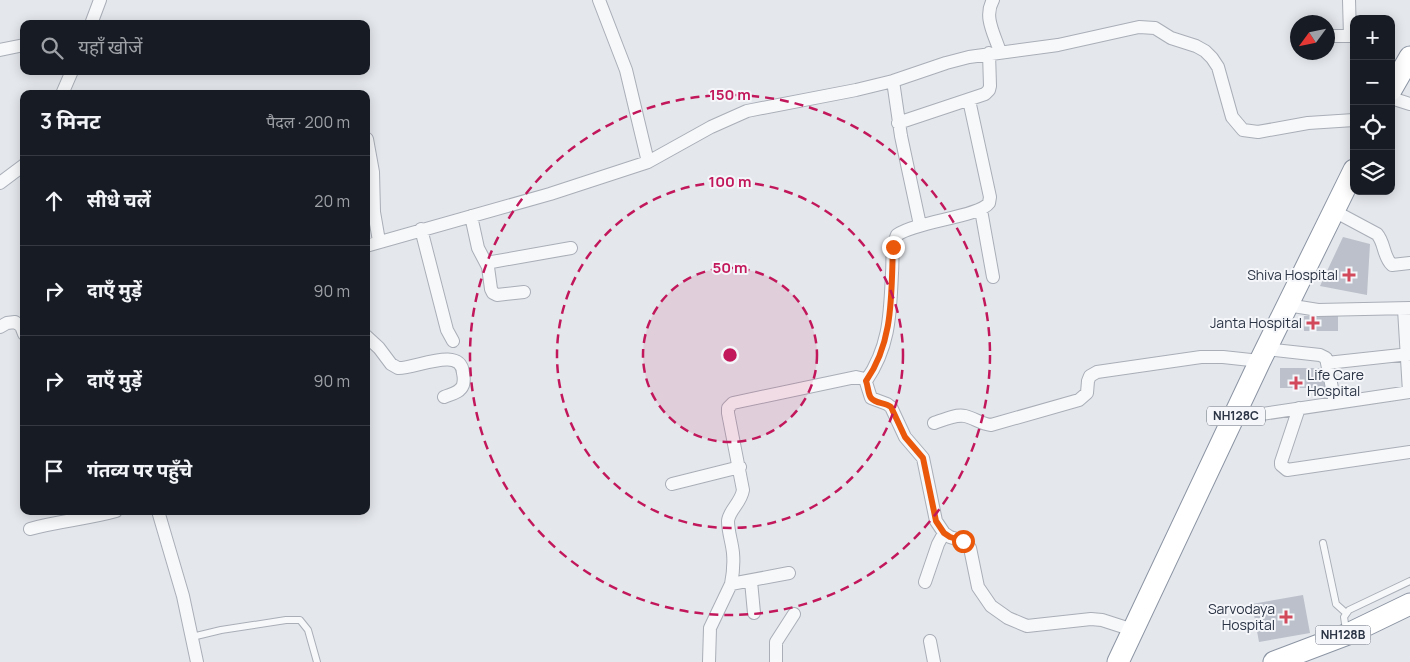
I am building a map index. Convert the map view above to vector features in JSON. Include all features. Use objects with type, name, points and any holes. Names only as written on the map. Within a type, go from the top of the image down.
[{"type":"highway","points":[[1395,80],[1410,57]]},
{"type":"highway","name":"NH128C","points":[[1118,662],[1263,355],[1350,178]]},
{"type":"highway","name":"NH128B","points":[[1274,662],[1347,623],[1410,604]]},
{"type":"highway","points":[[1133,662],[1134,630]]},
{"type":"street","points":[[92,20],[100,0]]},
{"type":"street","points":[[599,0],[626,70],[648,162]]},
{"type":"street","points":[[898,123],[985,94],[990,90],[995,53],[988,12],[993,0]]},
{"type":"street","points":[[1350,0],[1351,15]]},
{"type":"street","points":[[370,156],[373,172],[374,212],[372,244],[550,194],[648,162],[711,127],[747,111],[856,90],[892,81],[946,63],[995,53],[1058,45],[1139,27],[1155,28],[1171,38],[1196,46],[1212,58],[1218,67],[1232,117],[1243,130],[1258,132],[1323,121],[1350,120]]},
{"type":"street","points":[[1335,36],[1350,36]]},
{"type":"street","points":[[0,50],[20,46]]},
{"type":"street","points":[[64,90],[70,75]]},
{"type":"street","points":[[892,81],[898,123],[920,225]]},
{"type":"street","points":[[1395,85],[1410,104]]},
{"type":"street","points":[[866,381],[877,365],[887,337],[890,320],[895,240],[901,232],[920,225],[981,210],[989,203],[990,197],[968,100]]},
{"type":"street","points":[[0,183],[20,168]]},
{"type":"street","points":[[981,210],[994,277]]},
{"type":"street","points":[[1334,211],[1377,234],[1389,262],[1396,265],[1410,263]]},
{"type":"street","points":[[471,216],[478,248],[486,263],[491,289],[497,295],[524,292]]},
{"type":"street","points":[[421,229],[447,330],[453,341]]},
{"type":"street","points":[[486,263],[570,248]]},
{"type":"street","points":[[1234,418],[1410,392],[1407,308],[1318,310],[1287,305]]},
{"type":"street","points":[[0,327],[7,323],[15,322],[20,325]]},
{"type":"street","points":[[370,340],[398,368],[449,359],[458,362],[463,368],[464,380],[462,386],[455,393],[444,397]]},
{"type":"street","points":[[1328,363],[1408,354]]},
{"type":"street","points":[[934,423],[963,415],[991,425],[1080,400],[1087,393],[1090,376],[1097,372],[1201,357],[1320,355],[1326,358],[1328,363],[1335,403]]},
{"type":"street","points":[[709,662],[710,628],[731,584],[734,567],[728,520],[742,497],[744,490],[728,408],[733,403],[856,377],[863,378],[866,381],[871,398],[891,407],[905,437],[923,458],[936,521],[944,533],[967,544],[972,552],[978,587],[991,606],[1008,618],[1027,626],[1091,618],[1134,630]]},
{"type":"street","points":[[1299,408],[1281,462],[1281,466],[1287,470],[1410,452]]},
{"type":"street","points":[[672,484],[740,467]]},
{"type":"street","points":[[30,529],[57,522],[102,515]]},
{"type":"street","points":[[159,515],[182,596],[197,662]]},
{"type":"street","points":[[925,582],[938,544],[944,533]]},
{"type":"street","points":[[731,584],[789,573]]},
{"type":"street","points":[[751,581],[754,613]]},
{"type":"street","points":[[776,662],[776,642],[794,614]]},
{"type":"street","points":[[930,642],[934,662]]},
{"type":"lane","points":[[1323,543],[1336,604],[1347,623]]},
{"type":"lane","points":[[1347,623],[1349,610],[1410,581]]},
{"type":"lane","points":[[192,637],[221,630],[286,620],[300,620],[308,630],[317,662]]},
{"type":"building","points":[[1343,237],[1370,244],[1367,295],[1320,286]]},
{"type":"building","points":[[1304,316],[1338,316],[1338,331],[1304,331]]},
{"type":"building","points":[[1280,368],[1326,368],[1326,388],[1280,388]]},
{"type":"building","points":[[1303,595],[1310,633],[1259,642],[1252,604]]},
{"type":"place","name":"Shiva Hospital","points":[[1349,275]]},
{"type":"place","name":"Janta Hospital","points":[[1313,323]]},
{"type":"place","name":"Life Care Hospital","points":[[1296,383]]},
{"type":"place","name":"Sarvodaya Hospital","points":[[1286,617]]},
{"type":"route","points":[[893,247],[890,320],[887,337],[877,365],[866,381],[869,394],[874,400],[884,402],[891,407],[908,442],[923,458],[936,521],[940,528],[950,537],[963,541]]}]
